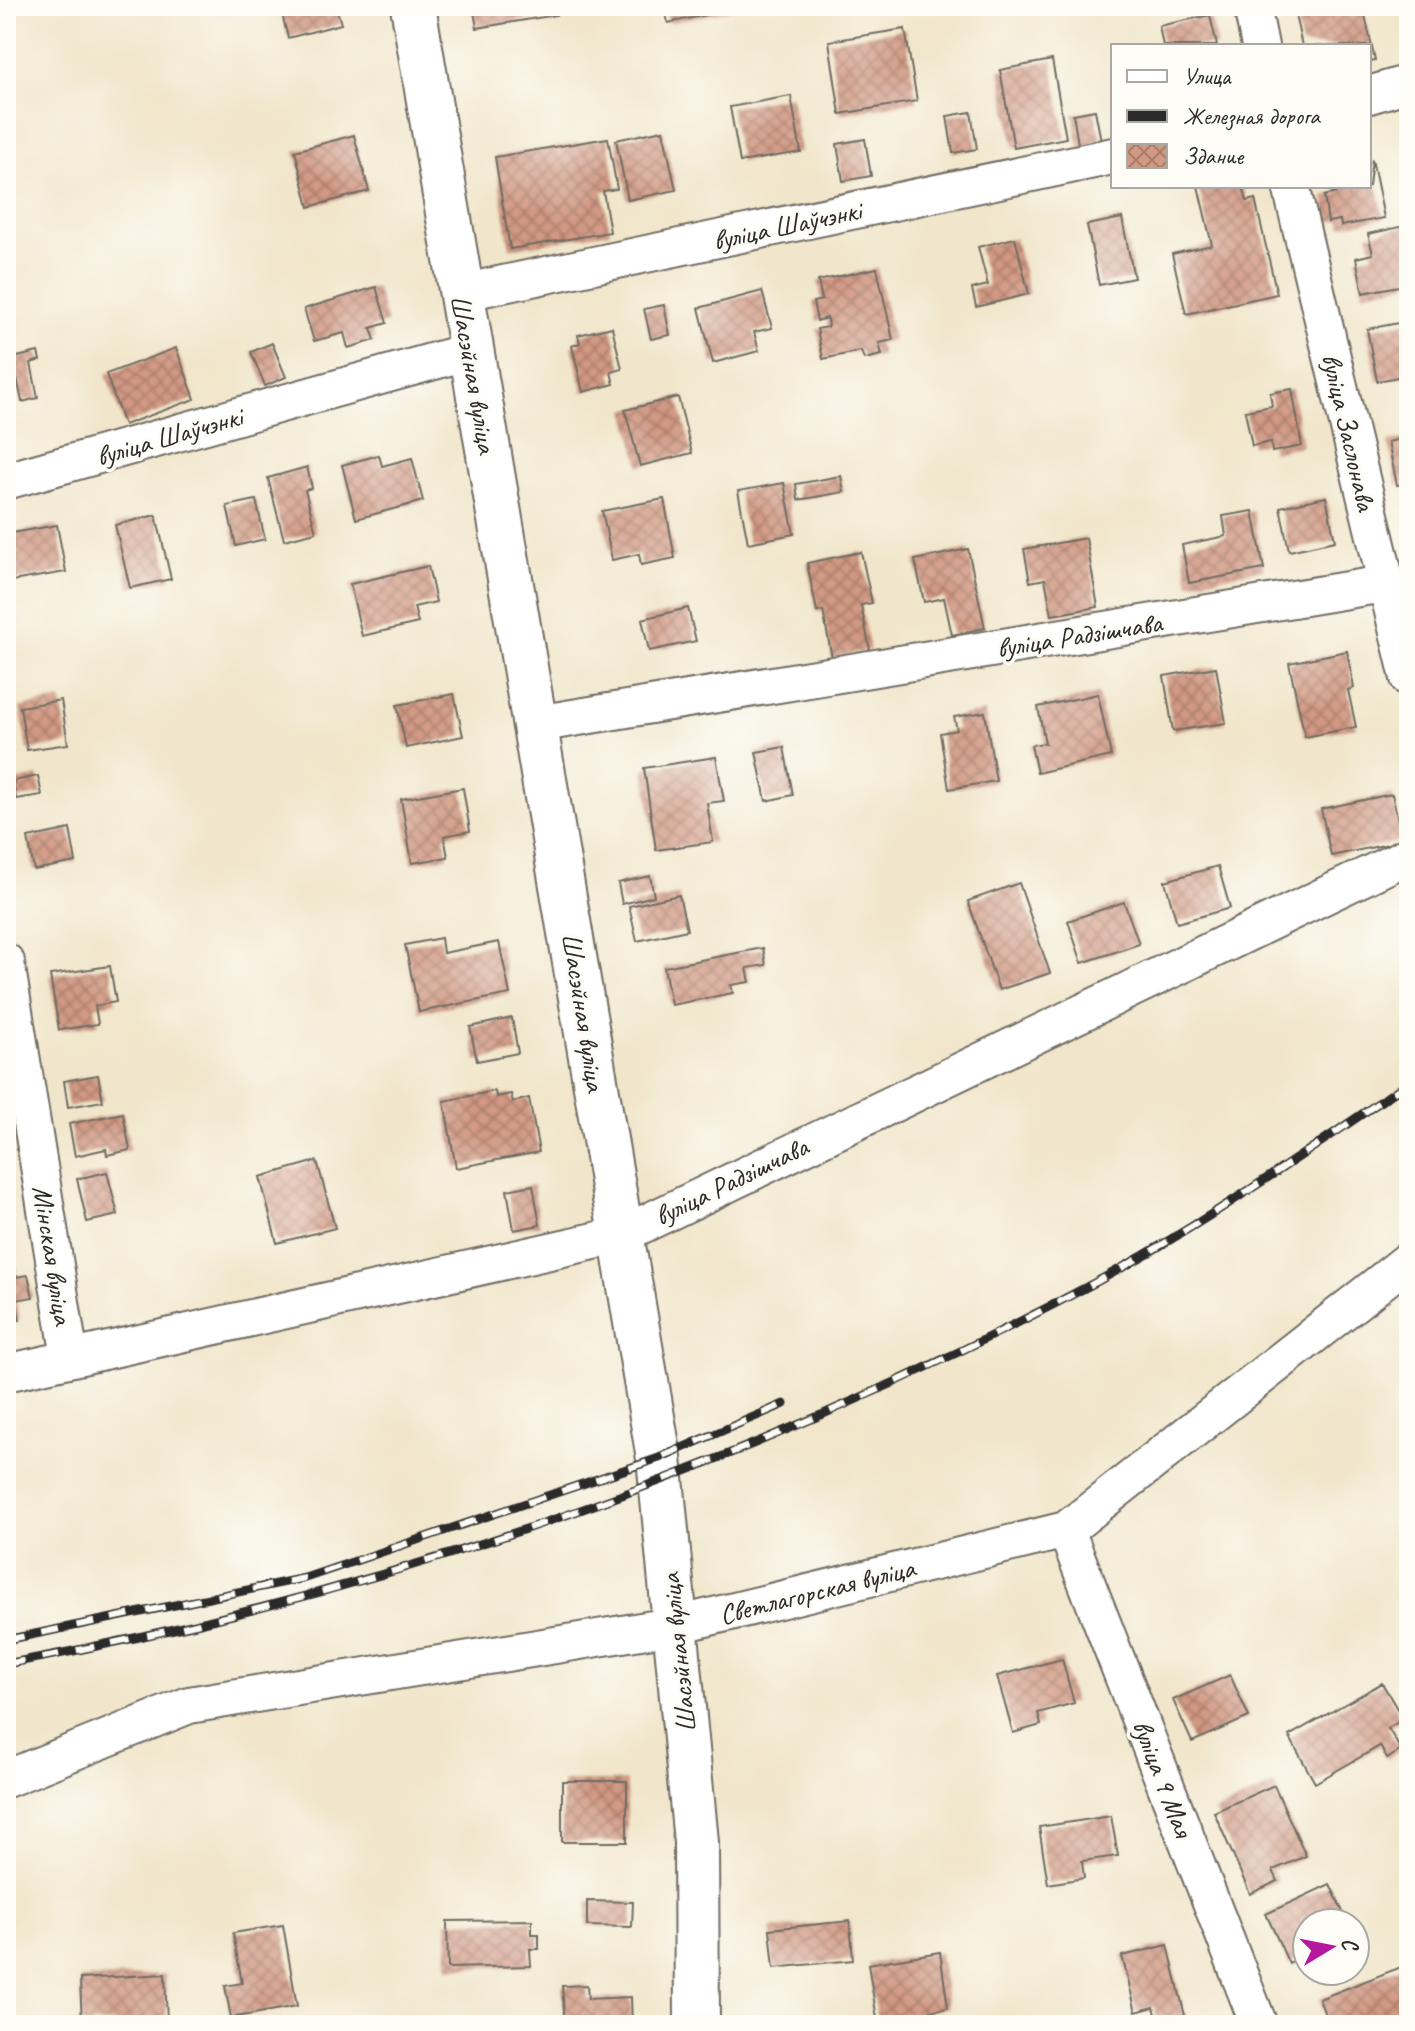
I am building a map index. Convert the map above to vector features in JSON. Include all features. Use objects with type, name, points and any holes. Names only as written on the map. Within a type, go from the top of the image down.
[{"type":"main road","name":"Шасэйная вуліца","points":[[413,6],[659,1458],[696,1842],[697,2025]]},
{"type":"street","points":[[1252,6],[1260,44]]},
{"type":"street","points":[[1371,94],[1409,83]]},
{"type":"street","name":"вуліца Шаўчэнкі","points":[[460,293],[1111,156]]},
{"type":"street","name":"вуліца Заслонава","points":[[1291,188],[1409,678]]},
{"type":"street","name":"вуліца Шаўчэнкі","points":[[6,481],[470,351]]},
{"type":"street","name":"вуліца Радзішчава","points":[[536,724],[1384,584]]},
{"type":"street","name":"вуліца Радзішчава","points":[[6,1373],[621,1235],[1409,855]]},
{"type":"street","name":"Мінская вуліца","points":[[6,962],[70,1358]]},
{"type":"street","name":"Светлагорская вуліца","points":[[6,1779],[189,1705],[677,1625],[1066,1530],[1409,1260]]},
{"type":"street","name":"вуліца 9 Мая","points":[[1066,1530],[1259,2025]]},
{"type":"building","points":[[280,6],[336,6],[341,24],[288,38]]},
{"type":"building","points":[[473,6],[555,6],[556,15],[477,28]]},
{"type":"building","points":[[664,6],[730,6],[730,10],[668,23]]},
{"type":"building","points":[[1293,6],[1363,6],[1375,61],[1371,62],[1371,44],[1302,44]]},
{"type":"building","points":[[1210,15],[1217,44],[1163,44],[1159,26]]},
{"type":"building","points":[[905,29],[917,101],[840,114],[829,41]]},
{"type":"building","points":[[1052,60],[1066,138],[1014,148],[1000,70]]},
{"type":"building","points":[[791,96],[801,152],[740,162],[730,107]]},
{"type":"building","points":[[1095,110],[1102,146],[1079,150],[1073,114]]},
{"type":"building","points":[[971,112],[977,149],[953,153],[947,116]]},
{"type":"building","points":[[663,130],[676,190],[628,200],[616,140]]},
{"type":"building","points":[[354,135],[369,191],[309,207],[295,151]]},
{"type":"building","points":[[608,138],[617,189],[603,191],[610,232],[510,249],[495,157]]},
{"type":"building","points":[[865,139],[871,176],[843,181],[837,144]]},
{"type":"building","points":[[1372,159],[1384,218],[1341,226],[1340,220],[1328,222],[1324,196],[1336,193],[1335,188],[1371,188]]},
{"type":"building","points":[[1198,188],[1244,188],[1247,201],[1255,199],[1277,294],[1186,314],[1172,254],[1212,245]]},
{"type":"building","points":[[1122,218],[1134,278],[1099,285],[1087,225]]},
{"type":"building","points":[[1409,225],[1409,284],[1363,293],[1356,258],[1373,254],[1368,234]]},
{"type":"building","points":[[1015,238],[1029,294],[976,307],[972,289],[988,285],[978,247]]},
{"type":"building","points":[[877,268],[893,340],[879,343],[882,355],[864,359],[861,351],[823,359],[817,329],[828,327],[827,318],[817,321],[813,302],[822,300],[818,281]]},
{"type":"building","points":[[376,287],[387,323],[371,328],[375,340],[348,348],[344,333],[314,341],[304,309]]},
{"type":"building","points":[[762,291],[772,328],[754,332],[759,351],[713,363],[699,308]]},
{"type":"building","points":[[664,305],[670,335],[651,339],[644,309]]},
{"type":"building","points":[[1409,321],[1409,375],[1377,381],[1367,329]]},
{"type":"building","points":[[612,327],[622,369],[611,372],[614,384],[583,392],[572,346],[580,343],[578,335]]},
{"type":"building","points":[[272,343],[286,377],[265,386],[251,352]]},
{"type":"building","points":[[176,348],[195,399],[124,425],[106,374]]},
{"type":"building","points":[[38,352],[40,360],[31,363],[38,398],[22,402],[13,358]]},
{"type":"building","points":[[1292,389],[1302,446],[1272,452],[1271,442],[1252,446],[1245,411],[1272,406],[1270,393]]},
{"type":"building","points":[[678,397],[692,453],[640,466],[625,410]]},
{"type":"building","points":[[1409,437],[1409,483],[1397,485],[1388,442]]},
{"type":"building","points":[[379,455],[382,466],[412,458],[423,501],[356,519],[342,465]]},
{"type":"building","points":[[307,467],[312,488],[305,490],[316,532],[284,540],[268,478]]},
{"type":"building","points":[[841,476],[844,492],[798,500],[796,484]]},
{"type":"building","points":[[784,483],[794,534],[748,543],[738,491]]},
{"type":"building","points":[[1326,497],[1335,541],[1289,551],[1280,507]]},
{"type":"building","points":[[664,499],[675,558],[641,565],[639,554],[612,560],[602,511]]},
{"type":"building","points":[[256,500],[265,539],[236,546],[227,506]]},
{"type":"building","points":[[1253,511],[1264,569],[1189,583],[1182,545],[1226,536],[1223,516]]},
{"type":"building","points":[[156,515],[171,579],[130,588],[115,525]]},
{"type":"building","points":[[57,525],[66,572],[6,582],[6,534]]},
{"type":"building","points":[[1086,538],[1098,607],[1052,615],[1045,579],[1030,582],[1024,549]]},
{"type":"building","points":[[968,549],[985,628],[952,635],[944,598],[924,602],[915,560]]},
{"type":"building","points":[[861,552],[872,603],[861,605],[870,650],[832,658],[823,611],[817,612],[807,563]]},
{"type":"building","points":[[428,566],[436,602],[414,607],[418,623],[362,636],[350,584]]},
{"type":"building","points":[[688,608],[696,641],[649,651],[642,619]]},
{"type":"building","points":[[1347,651],[1354,688],[1348,690],[1356,727],[1305,737],[1289,663]]},
{"type":"building","points":[[1216,667],[1226,723],[1173,731],[1164,676]]},
{"type":"building","points":[[454,694],[463,736],[406,748],[397,705]]},
{"type":"building","points":[[1098,694],[1111,756],[1037,773],[1031,745],[1045,743],[1038,707]]},
{"type":"building","points":[[61,700],[68,744],[27,750],[20,707]]},
{"type":"building","points":[[985,712],[996,781],[949,789],[940,733],[957,730],[954,717]]},
{"type":"building","points":[[784,747],[793,795],[766,801],[756,752]]},
{"type":"building","points":[[716,757],[724,801],[707,803],[713,842],[656,850],[644,768]]},
{"type":"building","points":[[38,776],[42,795],[16,799],[13,781]]},
{"type":"building","points":[[463,788],[470,831],[444,836],[448,857],[412,863],[401,799]]},
{"type":"building","points":[[1392,794],[1403,841],[1331,856],[1321,809]]},
{"type":"building","points":[[70,829],[76,862],[34,870],[28,838]]},
{"type":"building","points":[[1218,866],[1230,908],[1177,923],[1165,881]]},
{"type":"building","points":[[650,876],[654,896],[622,904],[618,883]]},
{"type":"building","points":[[1019,883],[1050,973],[999,990],[968,901]]},
{"type":"building","points":[[679,895],[687,930],[637,941],[629,906]]},
{"type":"building","points":[[1124,902],[1139,944],[1082,963],[1068,921]]},
{"type":"building","points":[[441,938],[443,953],[499,942],[510,994],[419,1012],[405,945]]},
{"type":"building","points":[[763,948],[766,965],[747,968],[750,982],[731,985],[733,993],[671,1005],[664,967]]},
{"type":"building","points":[[110,966],[116,1002],[95,1006],[98,1024],[59,1030],[50,975]]},
{"type":"building","points":[[512,1018],[518,1053],[477,1061],[470,1027]]},
{"type":"building","points":[[98,1075],[103,1101],[68,1107],[64,1081]]},
{"type":"building","points":[[495,1091],[496,1097],[511,1094],[513,1102],[529,1098],[539,1152],[456,1168],[444,1101]]},
{"type":"building","points":[[123,1113],[130,1150],[107,1155],[106,1149],[75,1156],[69,1124]]},
{"type":"building","points":[[317,1161],[335,1228],[277,1243],[260,1177]]},
{"type":"building","points":[[107,1172],[118,1215],[87,1222],[77,1179]]},
{"type":"building","points":[[533,1185],[540,1225],[514,1230],[507,1190]]},
{"type":"building","points":[[14,1267],[16,1277],[28,1275],[33,1297],[16,1300],[20,1320],[6,1323],[6,1268]]},
{"type":"building","points":[[1062,1659],[1074,1703],[1038,1713],[1041,1725],[1013,1733],[997,1676]]},
{"type":"building","points":[[1230,1675],[1249,1717],[1192,1742],[1173,1700]]},
{"type":"building","points":[[1382,1683],[1403,1719],[1388,1728],[1401,1750],[1387,1759],[1380,1746],[1315,1783],[1289,1736]]},
{"type":"building","points":[[562,1781],[627,1781],[627,1842],[562,1842]]},
{"type":"building","points":[[1274,1785],[1306,1856],[1273,1870],[1278,1881],[1250,1894],[1214,1812]]},
{"type":"building","points":[[1111,1816],[1118,1856],[1082,1861],[1084,1878],[1048,1884],[1039,1827]]},
{"type":"building","points":[[1330,1884],[1341,1907],[1291,1907],[1289,1964],[1266,1914]]},
{"type":"building","points":[[587,1901],[633,1902],[632,1927],[587,1926]]},
{"type":"building","points":[[532,1920],[532,1934],[539,1934],[539,1949],[530,1949],[531,1966],[448,1968],[447,1921]]},
{"type":"building","points":[[850,1921],[853,1960],[774,1968],[770,1929]]},
{"type":"building","points":[[283,1925],[297,2006],[231,2018],[225,1986],[242,1983],[233,1933]]},
{"type":"building","points":[[1168,1945],[1185,2016],[1158,2022],[1154,2007],[1136,2012],[1122,1956]]},
{"type":"building","points":[[940,1952],[948,2008],[877,2019],[868,1964]]},
{"type":"building","points":[[1401,1967],[1409,1988],[1409,2025],[1329,2025],[1319,1999],[1350,1987],[1371,1987],[1371,1979]]},
{"type":"building","points":[[165,1974],[167,2021],[82,2025],[80,1979]]},
{"type":"building","points":[[587,1985],[588,1999],[631,1997],[632,2025],[565,2025],[562,1986]]},
{"type":"railway","points":[[6,1664],[148,1635],[289,1600],[429,1560],[567,1515],[703,1464],[837,1408],[969,1347],[1098,1281],[1217,1211],[1409,1082]]},
{"type":"railway","points":[[6,1640],[305,1578],[659,1458],[784,1404]]}]
